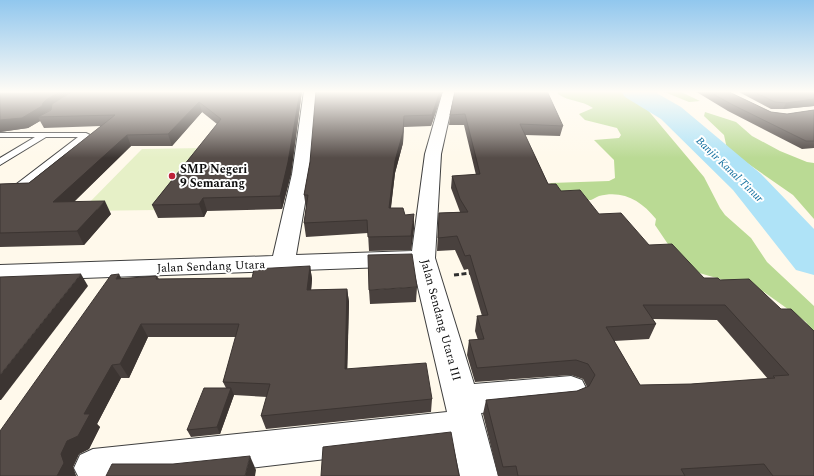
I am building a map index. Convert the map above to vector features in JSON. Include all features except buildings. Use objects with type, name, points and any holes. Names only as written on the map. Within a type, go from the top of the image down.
[{"type":"street","points":[[283,263],[301,174],[308,113]]},
{"type":"street","name":"Jalan Sendang Utara III","points":[[447,113],[434,154],[425,268],[465,413],[479,476]]},
{"type":"street","name":"Jalan Sendang Utara","points":[[0,273],[283,263],[425,268]]},
{"type":"street","points":[[96,296],[115,270]]},
{"type":"street","points":[[93,468],[465,413],[571,390]]},
{"type":"lane","points":[[24,135],[36,128]]},
{"type":"lane","points":[[0,162],[45,134]]},
{"type":"lane","points":[[0,135],[86,135],[13,191],[0,195]]},
{"type":"path","points":[[425,268],[475,272]]},
{"type":"green space","points":[[650,113],[704,177],[725,215],[751,238],[767,262],[814,306],[814,335],[806,322],[764,292],[696,272],[676,256],[655,225],[656,219],[644,207],[631,198],[608,195],[599,196],[591,200],[585,200],[546,187],[551,183],[609,181],[615,178],[614,160],[594,140],[619,138],[621,135],[617,128],[585,120],[579,114]]},
{"type":"green space","points":[[705,113],[709,113],[736,122],[752,136],[780,151],[807,162],[814,163],[814,219],[793,195],[727,149],[724,135],[704,116]]},
{"type":"green space","points":[[203,148],[157,210],[81,211],[142,149]]},
{"type":"waterway","name":"Banjir Kanal Timur","points":[[671,113],[747,182],[814,259]]},
{"type":"place","name":"SMP Negeri 9 Semarang","points":[[172,176]]}]
